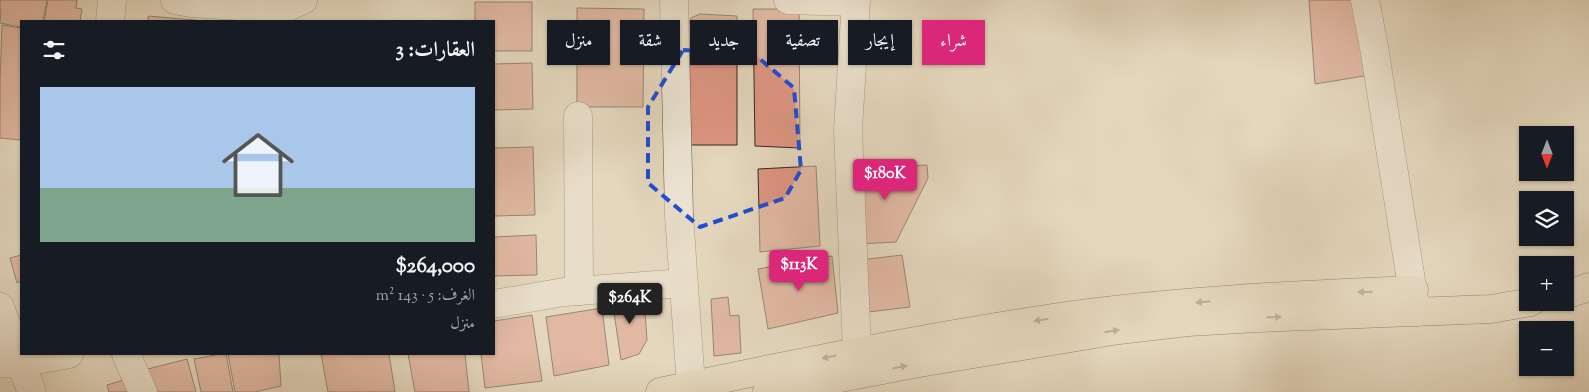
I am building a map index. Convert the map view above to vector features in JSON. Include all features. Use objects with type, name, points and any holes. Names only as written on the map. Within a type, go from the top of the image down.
[{"type":"main road","points":[[1574,292],[1589,287]]},
{"type":"main road","points":[[660,392],[857,351],[1068,316],[1144,308],[1250,298],[1415,301],[1491,309],[1519,304]]},
{"type":"main road","points":[[766,392],[920,363],[1119,330],[1415,301]]},
{"type":"street","points":[[110,20],[112,0]]},
{"type":"street","points":[[175,0],[191,3],[290,10]]},
{"type":"street","points":[[674,0],[679,216],[691,385]]},
{"type":"street","points":[[788,0],[855,1],[848,130],[857,351]]},
{"type":"street","points":[[1365,0],[1415,301]]},
{"type":"street","points":[[578,116],[579,291]]},
{"type":"street","points":[[495,304],[579,291],[684,283]]},
{"type":"street","points":[[0,307],[10,363],[32,392]]},
{"type":"street","points":[[10,363],[62,355]]},
{"type":"street","points":[[126,355],[143,392]]},
{"type":"highlighted area","points":[[683,50],[754,54],[794,88],[801,170],[785,198],[700,227],[648,183],[648,107]]},
{"type":"building","points":[[0,0],[47,0],[43,20],[20,20],[20,27],[0,23]]},
{"type":"building","points":[[48,0],[77,0],[76,8],[82,9],[80,20],[44,20]]},
{"type":"building","points":[[1309,0],[1356,0],[1370,75],[1315,84]]},
{"type":"building","points":[[475,2],[532,2],[532,51],[495,51],[495,20],[475,20]]},
{"type":"building","points":[[577,8],[644,9],[644,20],[620,20],[620,65],[643,65],[643,107],[577,107],[577,65],[610,65],[610,20],[577,20]]},
{"type":"building","points":[[753,9],[799,9],[799,20],[767,20],[767,65],[799,65],[800,148],[755,146],[754,65],[757,65],[757,20],[753,20]]},
{"type":"building","points":[[700,14],[737,16],[737,20],[690,20]]},
{"type":"building","points":[[148,16],[194,20],[148,20]]},
{"type":"building","points":[[690,20],[690,65],[737,65],[737,145],[688,145],[687,28]]},
{"type":"building","points":[[2,25],[20,28],[20,140],[0,138]]},
{"type":"building","points":[[532,63],[533,109],[495,110],[495,64]]},
{"type":"building","points":[[533,147],[535,215],[495,216],[495,148]]},
{"type":"building","points":[[927,165],[928,178],[896,242],[857,244],[852,169]]},
{"type":"building","points":[[816,166],[820,246],[760,252],[758,169]]},
{"type":"building","points":[[536,235],[537,275],[495,276],[495,237]]},
{"type":"building","points":[[20,255],[20,282],[17,283],[10,258]]},
{"type":"building","points":[[902,255],[910,307],[868,312],[860,260]]},
{"type":"building","points":[[832,256],[838,313],[768,329],[758,269]]},
{"type":"building","points":[[644,295],[647,340],[639,354],[621,360],[612,299]]},
{"type":"building","points":[[728,297],[730,316],[739,315],[741,353],[714,356],[711,299]]},
{"type":"building","points":[[602,308],[609,365],[554,376],[546,317]]},
{"type":"building","points":[[532,315],[542,381],[485,388],[481,355],[495,355],[495,321]]},
{"type":"building","points":[[226,355],[233,392],[201,392],[194,359]]},
{"type":"building","points":[[228,355],[279,355],[281,386],[255,392],[235,392]]},
{"type":"building","points":[[321,355],[389,355],[395,392],[328,392]]},
{"type":"building","points":[[408,355],[465,355],[469,392],[415,392]]},
{"type":"building","points":[[187,359],[196,392],[154,392],[148,369]]},
{"type":"building","points":[[133,377],[138,392],[109,392],[107,385]]}]
